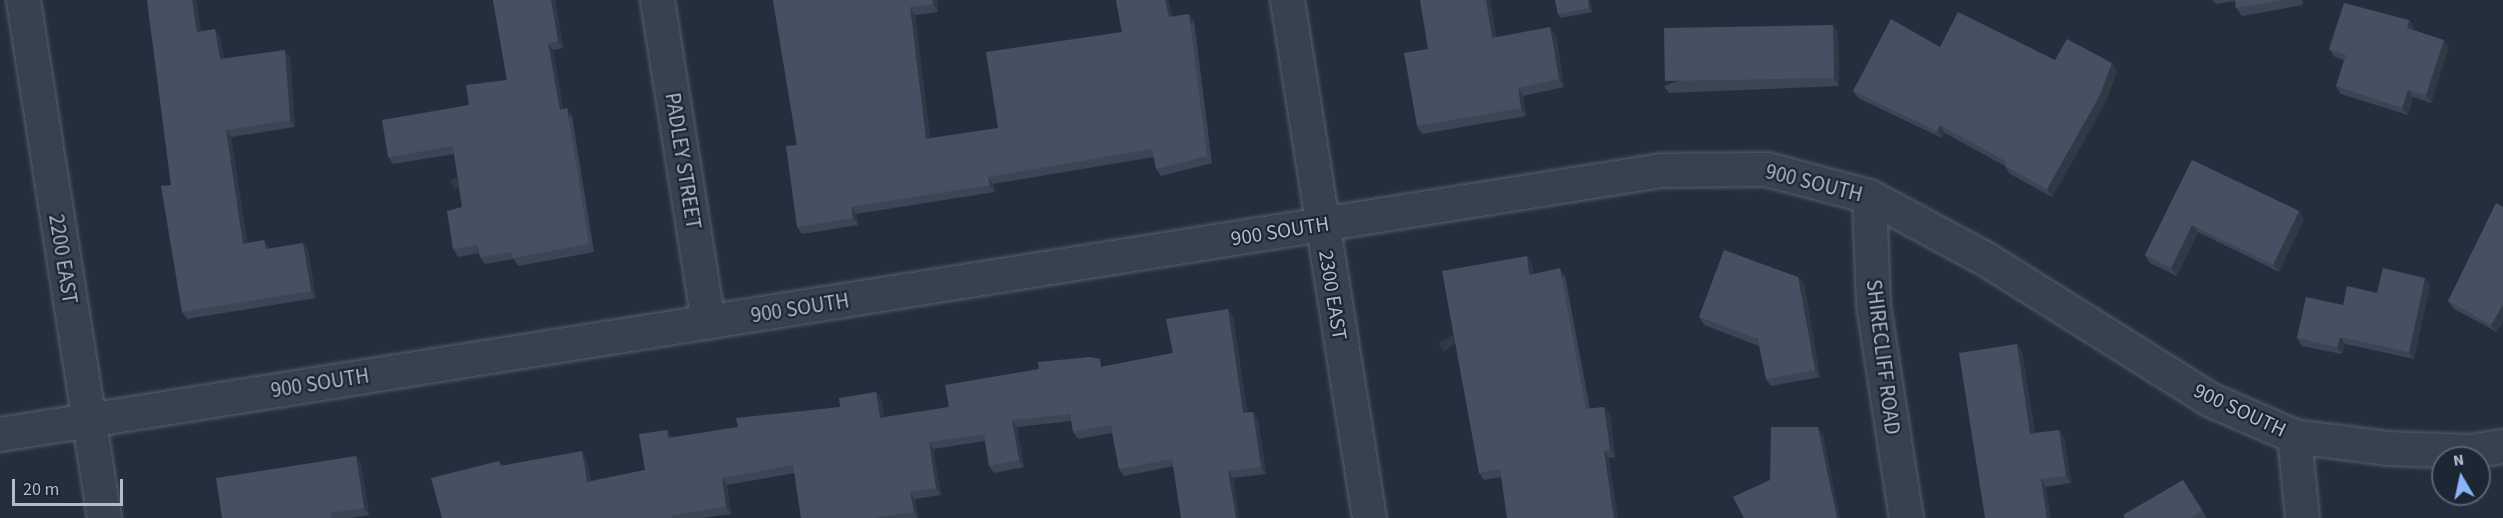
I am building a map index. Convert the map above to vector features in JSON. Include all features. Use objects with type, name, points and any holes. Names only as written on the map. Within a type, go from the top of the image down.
[{"type":"street","name":"2200 EAST","points":[[22,0],[105,518]]},
{"type":"street","name":"PADLEY STREET","points":[[657,0],[708,322]]},
{"type":"street","name":"2300 EAST","points":[[1287,0],[1369,518]]},
{"type":"street","name":"900 SOUTH","points":[[0,434],[1662,170],[1766,169],[1869,196],[1986,259],[2209,399],[2295,436],[2386,448],[2470,451],[2503,446]]},
{"type":"street","name":"SHIRECLIFF ROAD","points":[[1869,196],[1873,305],[1906,518]]},
{"type":"street","points":[[2295,436],[2302,518]]},
{"type":"building","points":[[147,0],[192,0],[197,32],[215,29],[220,59],[285,50],[290,120],[226,130],[243,244],[264,240],[266,249],[303,243],[311,291],[182,312],[161,186],[171,185]]},
{"type":"building","points":[[493,0],[551,0],[558,41],[548,43],[560,110],[567,108],[589,244],[513,258],[512,252],[480,257],[478,245],[453,249],[447,211],[462,207],[453,146],[388,157],[382,120],[469,105],[466,85],[507,80]]},
{"type":"building","points":[[773,0],[933,0],[933,4],[910,7],[926,139],[998,128],[986,52],[1122,32],[1116,0],[1165,0],[1169,17],[1189,14],[1207,156],[1156,169],[1152,149],[988,177],[990,185],[851,207],[853,218],[797,227],[786,146],[797,145]]},
{"type":"building","points":[[1420,0],[1486,0],[1492,38],[1550,27],[1559,79],[1518,88],[1521,108],[1417,126],[1404,53],[1428,49]]},
{"type":"building","points":[[1555,0],[1588,0],[1589,8],[1558,14]]},
{"type":"building","points":[[2235,0],[2281,0],[2236,8]]},
{"type":"building","points":[[2344,3],[2409,20],[2407,28],[2444,40],[2426,95],[2408,90],[2402,108],[2336,86],[2346,55],[2329,49]]},
{"type":"building","points":[[1958,12],[2055,60],[2067,39],[2112,63],[2100,95],[2047,189],[2005,166],[2007,162],[1940,125],[1937,131],[1853,91],[1891,19],[1940,47]]},
{"type":"building","points":[[1833,25],[1834,78],[1665,81],[1664,28]]},
{"type":"building","points":[[2192,160],[2299,211],[2273,265],[2192,225],[2171,268],[2145,255]]},
{"type":"building","points":[[2496,203],[2503,207],[2503,306],[2491,325],[2448,301]]},
{"type":"building","points":[[1724,250],[1798,277],[1815,370],[1766,379],[1758,339],[1699,317]]},
{"type":"building","points":[[1527,256],[1529,275],[1560,268],[1586,409],[1604,407],[1610,449],[1604,450],[1614,518],[1507,518],[1500,469],[1479,473],[1442,271]]},
{"type":"building","points":[[2383,268],[2425,278],[2409,352],[2340,337],[2337,347],[2297,338],[2306,297],[2343,305],[2347,286],[2377,293]]},
{"type":"building","points":[[1228,309],[1243,413],[1253,412],[1261,467],[1228,471],[1236,518],[1181,518],[1172,459],[1119,469],[1111,425],[1073,432],[1070,414],[1012,420],[1019,460],[989,466],[984,434],[929,442],[936,488],[910,492],[914,512],[874,518],[801,518],[793,465],[722,478],[726,507],[672,515],[672,518],[442,518],[431,478],[499,461],[500,466],[582,451],[587,482],[645,470],[639,434],[667,430],[668,438],[738,427],[736,418],[840,407],[839,398],[876,392],[880,418],[949,407],[945,385],[1039,369],[1038,362],[1090,357],[1100,359],[1101,367],[1173,353],[1166,319]]},
{"type":"building","points":[[2017,344],[2030,434],[2059,430],[2066,476],[2041,479],[2047,518],[1985,518],[1959,353]]},
{"type":"building","points":[[1771,427],[1818,427],[1837,518],[1744,518],[1733,497],[1770,480]]},
{"type":"building","points":[[356,456],[364,508],[330,513],[331,518],[222,518],[216,478]]},
{"type":"building","points":[[2183,480],[2202,510],[2193,518],[2125,518],[2123,515]]}]
